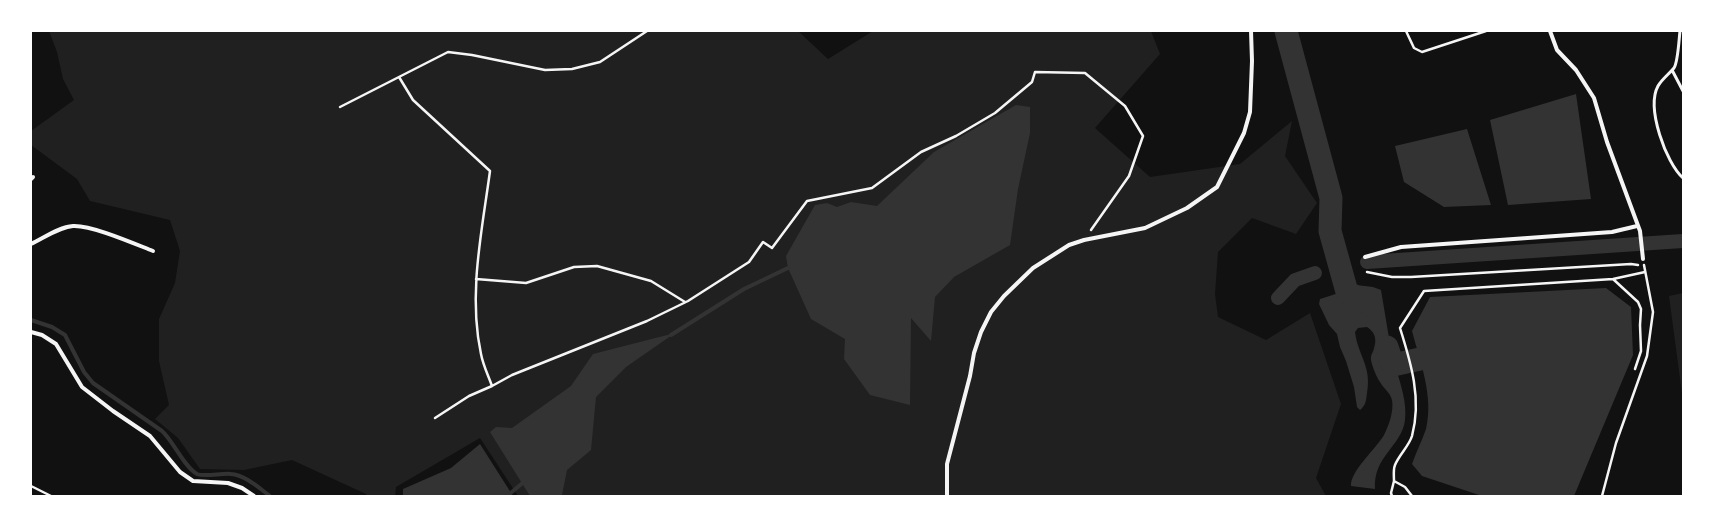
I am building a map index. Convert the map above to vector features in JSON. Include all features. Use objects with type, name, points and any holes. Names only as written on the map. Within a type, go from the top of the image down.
[{"type":"street","points":[[947,496],[947,464],[970,376],[974,353],[981,332],[991,312],[1004,296],[1033,268],[1069,245],[1084,240],[1145,228],[1187,208],[1218,187],[1244,133],[1250,112],[1252,61],[1251,31]]},
{"type":"street","points":[[1550,31],[1557,50],[1576,70],[1594,98],[1607,142],[1640,231],[1643,259]]},
{"type":"street","points":[[31,244],[62,229],[73,226],[83,227],[114,236],[153,251]]},
{"type":"street","points":[[1365,257],[1401,247],[1612,232],[1637,226]]},
{"type":"street","points":[[31,332],[42,334],[56,344],[82,387],[112,412],[150,436],[180,472],[193,481],[228,483],[242,488],[254,496]]},
{"type":"lane","points":[[1680,31],[1675,66],[1657,87],[1654,108],[1662,146],[1683,178]]},
{"type":"lane","points":[[1672,70],[1683,91]]},
{"type":"path","points":[[340,107],[448,52],[472,55],[545,70],[572,69],[600,62],[646,31]]},
{"type":"path","points":[[1406,31],[1414,48],[1422,52],[1486,31]]},
{"type":"path","points":[[436,418],[469,396],[512,375],[647,321],[685,302],[748,262],[763,242],[772,248],[807,201],[872,188],[921,152],[956,136],[995,113],[1032,82],[1035,72],[1085,73],[1125,106],[1143,136],[1129,176],[1084,240]]},
{"type":"path","points":[[399,77],[413,100],[490,171],[476,279],[476,312],[481,354],[492,386]]},
{"type":"path","points":[[1602,496],[1616,443],[1647,356],[1653,312],[1643,259]]},
{"type":"path","points":[[1367,272],[1411,277],[1631,264],[1644,266]]},
{"type":"path","points":[[476,279],[526,283],[574,267],[597,266],[651,281],[685,302]]},
{"type":"path","points":[[1392,496],[1391,493],[1394,480],[1394,467],[1411,438],[1416,419],[1417,402],[1416,388],[1400,328],[1424,291],[1613,279],[1645,272]]},
{"type":"path","points":[[1613,279],[1638,302],[1641,309],[1641,351],[1635,369]]},
{"type":"path","points":[[1394,480],[1405,487],[1412,496]]},
{"type":"path","points":[[31,486],[50,496]]},
{"type":"shaded area","points":[[49,31],[798,31],[828,59],[873,31],[1151,31],[1160,54],[1095,128],[1150,177],[1240,164],[1292,121],[1285,156],[1317,203],[1296,234],[1252,218],[1218,252],[1215,294],[1218,317],[1266,340],[1310,313],[1341,404],[1316,478],[1326,496],[518,496],[480,438],[396,487],[395,496],[367,496],[366,494],[292,460],[244,470],[200,469],[178,438],[155,419],[169,405],[159,361],[159,319],[175,283],[180,251],[170,220],[90,201],[77,179],[31,145],[31,131],[74,100],[63,79],[57,52]]},
{"type":"shaded area","points":[[1576,94],[1591,199],[1508,205],[1490,120]]},
{"type":"shaded area","points":[[1016,105],[1030,107],[1030,133],[1018,189],[1010,245],[954,277],[935,297],[931,341],[911,318],[910,405],[870,395],[844,359],[845,339],[811,319],[788,268],[786,256],[815,205],[827,203],[837,207],[851,202],[877,206],[934,152]]},
{"type":"shaded area","points":[[1467,129],[1491,205],[1444,207],[1404,182],[1395,146]]},
{"type":"shaded area","points":[[1356,285],[1373,287],[1381,290],[1390,344],[1395,358],[1404,357],[1405,366],[1396,369],[1402,388],[1404,401],[1405,420],[1403,429],[1378,468],[1375,489],[1351,486],[1352,480],[1359,467],[1384,435],[1392,413],[1391,397],[1379,380],[1371,359],[1374,349],[1375,336],[1367,327],[1358,328],[1355,332],[1368,375],[1366,401],[1365,405],[1360,410],[1357,407],[1354,387],[1337,334],[1329,325],[1319,304],[1320,299],[1342,292],[1342,288]]},
{"type":"shaded area","points":[[1606,288],[1631,307],[1633,355],[1574,496],[1482,496],[1422,476],[1412,464],[1426,429],[1428,404],[1425,379],[1412,331],[1430,297]]},
{"type":"shaded area","points":[[1683,293],[1683,401],[1669,296]]},
{"type":"shaded area","points":[[675,333],[626,367],[596,397],[591,450],[567,470],[562,495],[530,496],[490,432],[496,427],[512,428],[571,386],[593,354]]},
{"type":"shaded area","points":[[480,444],[513,496],[403,496],[403,489],[451,468]]},
{"type":"waterway","points":[[1286,31],[1331,198],[1330,231],[1347,292],[1371,305]]},
{"type":"waterway","points":[[1367,262],[1683,241]]},
{"type":"waterway","points":[[671,335],[744,289],[788,268]]},
{"type":"waterway","points":[[1278,298],[1295,280],[1315,273]]},
{"type":"waterway","points":[[31,320],[52,327],[65,335],[84,372],[93,383],[162,431],[192,471],[200,475],[236,475],[252,482],[270,496]]},
{"type":"waterway","points":[[1387,347],[1393,365],[1420,359]]},
{"type":"waterway","points":[[507,496],[525,481]]}]
